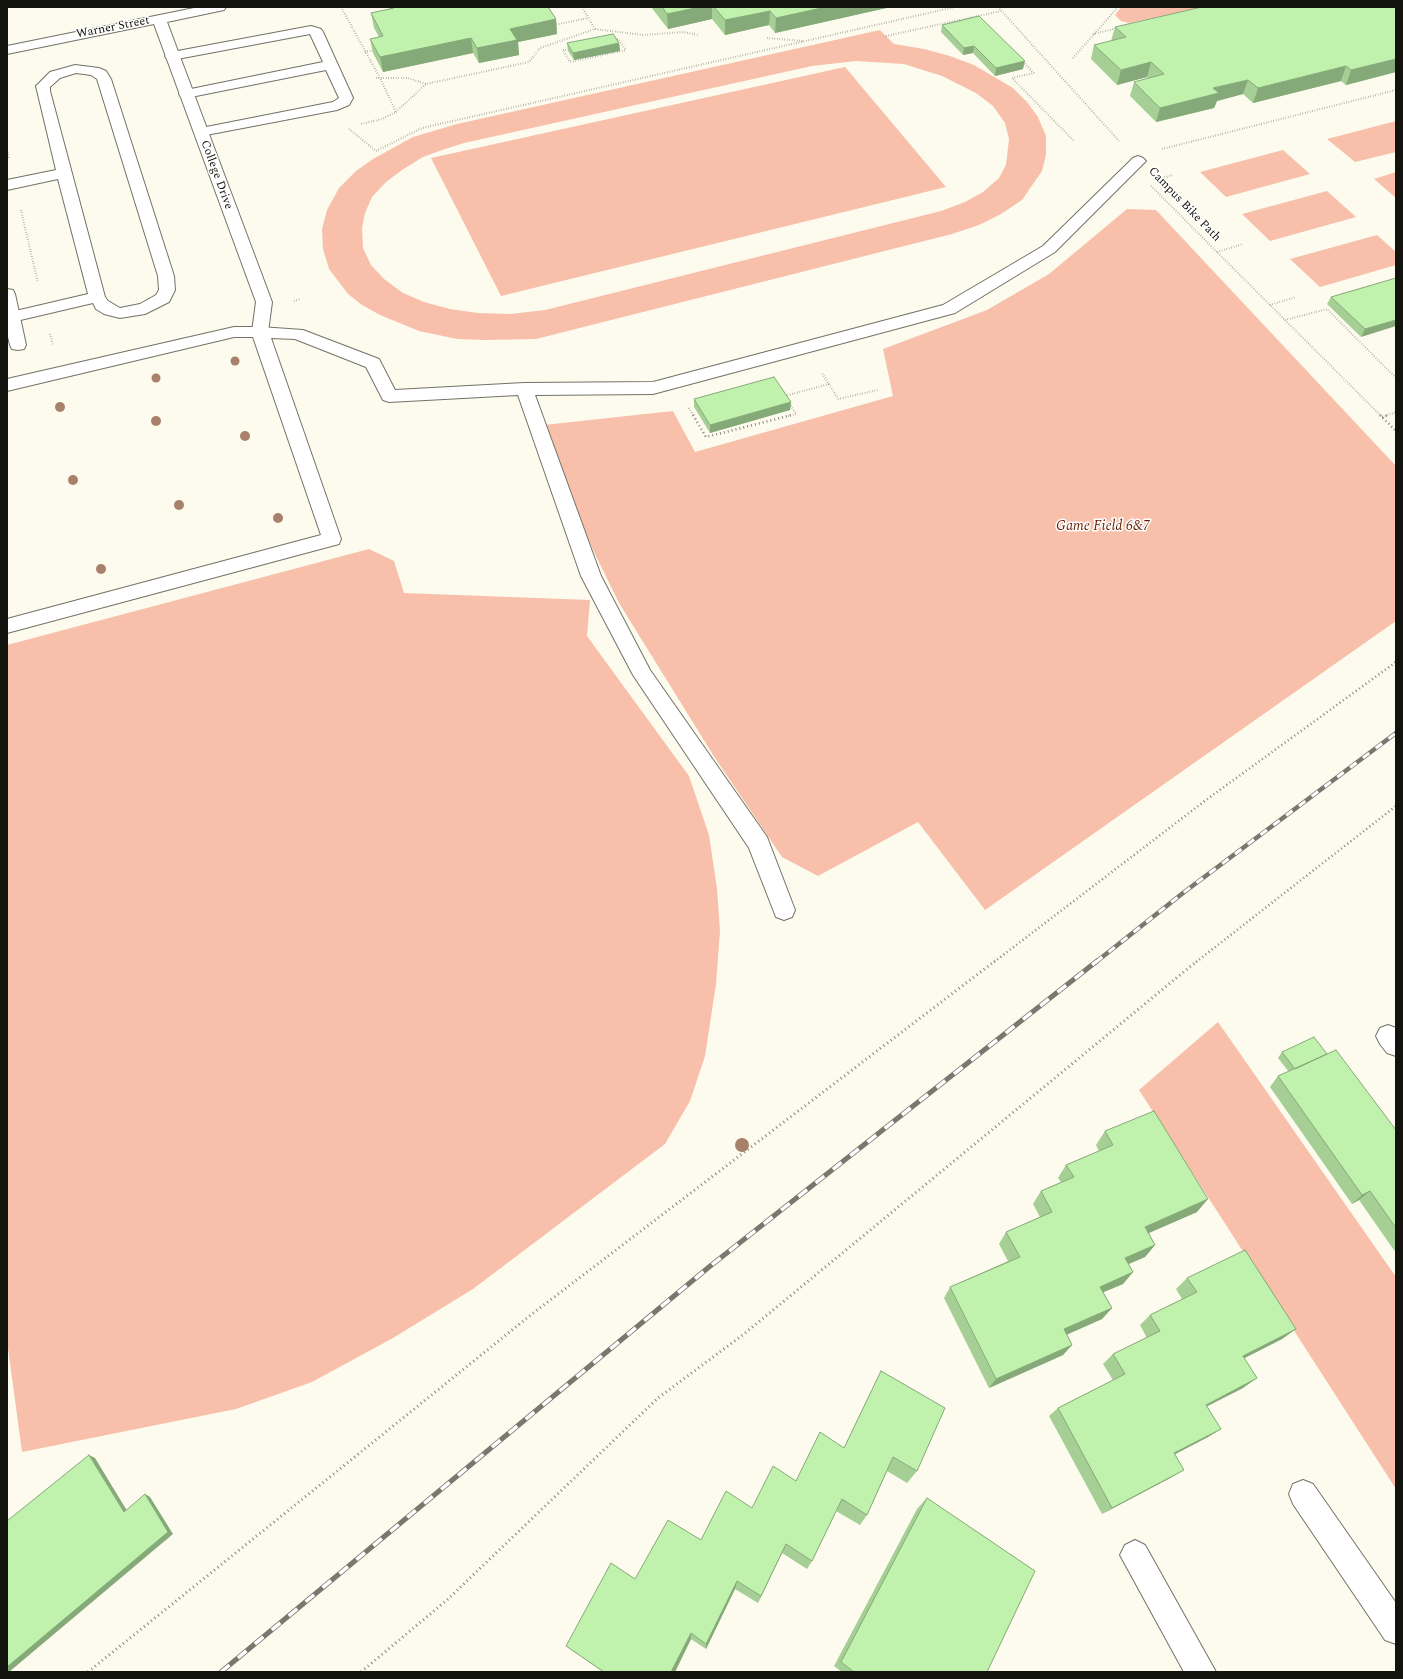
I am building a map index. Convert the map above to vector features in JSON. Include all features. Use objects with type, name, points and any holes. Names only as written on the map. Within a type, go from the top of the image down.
[{"type":"street","name":"Warner Street","points":[[7,50],[219,7]]},
{"type":"street","name":"College Drive","points":[[159,19],[264,302],[260,332]]},
{"type":"street","points":[[172,56],[311,30],[316,32],[346,98],[344,102],[337,106],[201,132]]},
{"type":"street","points":[[186,94],[331,65]]},
{"type":"street","points":[[75,69],[94,71],[101,74],[104,79],[168,283],[167,290],[163,298],[145,309],[133,312],[120,313],[110,310],[102,306],[97,297],[43,92],[43,86],[54,75],[75,69]]},
{"type":"street","points":[[7,385],[234,332],[260,332],[297,334],[373,362],[389,396],[524,389],[653,388],[949,309],[1049,249],[1138,161]]},
{"type":"street","points":[[11,184],[64,173]]},
{"type":"street","points":[[7,294],[18,345]]},
{"type":"street","points":[[12,317],[97,297]]},
{"type":"street","points":[[7,626],[332,539],[260,332]]},
{"type":"street","points":[[524,389],[591,576],[643,675],[759,844],[784,910]]},
{"type":"street","points":[[1303,1494],[1396,1629]]},
{"type":"street","points":[[1135,1555],[1201,1672]]},
{"type":"path","points":[[341,7],[380,78]]},
{"type":"path","points":[[582,7],[595,29]]},
{"type":"path","points":[[346,127],[376,151],[422,128],[955,7]]},
{"type":"path","points":[[998,7],[1138,161]]},
{"type":"path","points":[[1073,58],[1118,7]]},
{"type":"path","points":[[886,36],[1001,11]]},
{"type":"path","points":[[552,26],[588,18]]},
{"type":"path","points":[[1093,34],[1122,27]]},
{"type":"path","points":[[376,78],[408,78],[426,84],[528,62],[540,48],[595,29],[643,35],[683,32],[698,35]]},
{"type":"path","points":[[767,38],[806,41]]},
{"type":"path","points":[[577,48],[563,50],[570,62],[626,50],[618,39],[611,40]]},
{"type":"path","points":[[365,52],[378,49]]},
{"type":"path","points":[[727,55],[730,58]]},
{"type":"path","points":[[1020,58],[1034,72],[1012,78],[1074,141]]},
{"type":"path","points":[[396,112],[426,84]]},
{"type":"path","name":"Campus Bike Path","points":[[1396,90],[1149,152],[1138,161],[1138,169],[1142,177],[1396,431]]},
{"type":"path","points":[[7,150],[11,184],[54,350]]},
{"type":"path","points":[[1217,252],[1243,244]]},
{"type":"path","points":[[1270,305],[1296,297]]},
{"type":"path","points":[[1285,320],[1327,309],[1396,378]]},
{"type":"path","points":[[818,367],[838,399],[878,390]]},
{"type":"path","points":[[785,396],[829,384]]},
{"type":"path","points":[[687,404],[706,437],[796,414],[782,391]]},
{"type":"path","points":[[1382,417],[1396,412]]},
{"type":"path","points":[[88,1672],[538,1309],[1206,800],[1396,662]]},
{"type":"path","points":[[360,1672],[447,1600],[658,1398],[744,1334],[1226,937],[1396,806]]},
{"type":"green space","points":[[1121,7],[1204,7],[1129,23],[1121,21],[1115,15]]},
{"type":"green space","points":[[880,30],[894,44],[924,49],[950,56],[974,65],[1013,88],[1027,102],[1038,117],[1046,136],[1046,155],[1042,171],[1022,200],[1001,214],[979,225],[952,234],[536,339],[457,339],[419,331],[380,315],[362,305],[348,294],[329,269],[323,249],[322,229],[327,210],[339,188],[356,171],[373,159],[413,137],[457,124]],"holes":[[[856,61],[904,64],[942,76],[976,93],[993,106],[1005,123],[1009,139],[1006,165],[999,178],[983,192],[965,202],[941,211],[545,310],[510,314],[478,313],[450,309],[424,302],[403,293],[384,279],[371,265],[363,248],[362,228],[365,213],[372,197],[386,182],[402,170],[423,157],[442,150],[464,143],[812,66]]]},
{"type":"green space","points":[[845,67],[946,187],[501,296],[431,158]]},
{"type":"green space","points":[[1396,121],[1396,152],[1355,162],[1327,139]]},
{"type":"green space","points":[[1283,150],[1310,174],[1226,197],[1200,172]]},
{"type":"green space","points":[[1396,172],[1396,198],[1374,179]]},
{"type":"green space","points":[[1327,191],[1356,217],[1270,241],[1242,214]]},
{"type":"green space","name":"Game Field 6&7","points":[[1127,209],[1156,210],[1396,466],[1396,621],[985,910],[918,822],[818,876],[782,857],[715,758],[619,603],[561,478],[544,425],[673,411],[695,452],[893,396],[883,349],[987,310],[1049,274]]},
{"type":"green space","points":[[1377,235],[1396,252],[1396,265],[1320,287],[1290,259]]},
{"type":"green space","points":[[369,549],[394,561],[404,593],[590,600],[587,636],[689,776],[709,835],[717,889],[720,931],[716,984],[705,1056],[690,1101],[665,1144],[473,1289],[393,1338],[312,1382],[236,1409],[22,1452],[7,1341],[7,645]]},
{"type":"green space","points":[[1218,1022],[1396,1277],[1396,1489],[1139,1090]]},
{"type":"building","points":[[393,7],[548,7],[556,19],[510,29],[517,40],[477,48],[471,38],[380,57],[370,39],[383,36],[371,13],[394,8]]},
{"type":"building","points":[[662,7],[700,7],[667,14]]},
{"type":"building","points":[[714,7],[826,7],[776,18],[770,11],[725,20]]},
{"type":"building","points":[[1202,7],[1396,7],[1396,59],[1351,70],[1346,66],[1258,88],[1248,80],[1213,88],[1219,93],[1160,108],[1134,82],[1164,74],[1151,62],[1121,70],[1094,45],[1126,37],[1115,27]]},
{"type":"building","points":[[979,16],[1025,61],[996,68],[974,46],[964,48],[942,25]]},
{"type":"building","points":[[613,34],[619,43],[573,53],[567,43]]},
{"type":"building","points":[[1396,278],[1396,320],[1365,329],[1331,297]]},
{"type":"building","points":[[774,377],[791,402],[710,425],[694,399]]},
{"type":"building","points":[[1314,1037],[1327,1054],[1295,1069],[1282,1052]]},
{"type":"building","points":[[1336,1050],[1396,1130],[1396,1228],[1370,1191],[1362,1195],[1278,1076]]},
{"type":"building","points":[[1154,1111],[1208,1199],[1145,1227],[1155,1245],[1125,1258],[1133,1272],[1100,1287],[1112,1308],[1064,1329],[1072,1345],[996,1379],[950,1287],[1020,1257],[1006,1232],[1052,1212],[1041,1191],[1074,1177],[1066,1165],[1113,1145],[1105,1131]]},
{"type":"building","points":[[1245,1250],[1296,1329],[1243,1356],[1257,1378],[1206,1405],[1221,1429],[1174,1453],[1184,1470],[1112,1508],[1058,1408],[1125,1374],[1113,1354],[1160,1331],[1150,1315],[1197,1292],[1187,1278]]},
{"type":"building","points":[[881,1371],[945,1408],[917,1471],[893,1457],[867,1515],[842,1499],[812,1561],[786,1544],[761,1596],[737,1581],[706,1644],[691,1633],[671,1672],[604,1672],[566,1646],[611,1563],[635,1579],[668,1520],[701,1540],[726,1491],[752,1508],[773,1466],[796,1481],[820,1432],[844,1448]]},
{"type":"building","points":[[89,1455],[124,1512],[145,1494],[168,1532],[7,1667],[7,1521]]},
{"type":"building","points":[[927,1498],[1035,1571],[987,1672],[854,1672],[841,1662]]},
{"type":"railway","points":[[1096,962],[1183,893],[1396,733]]},
{"type":"railway","points":[[221,1672],[709,1267],[1097,961]]}]
